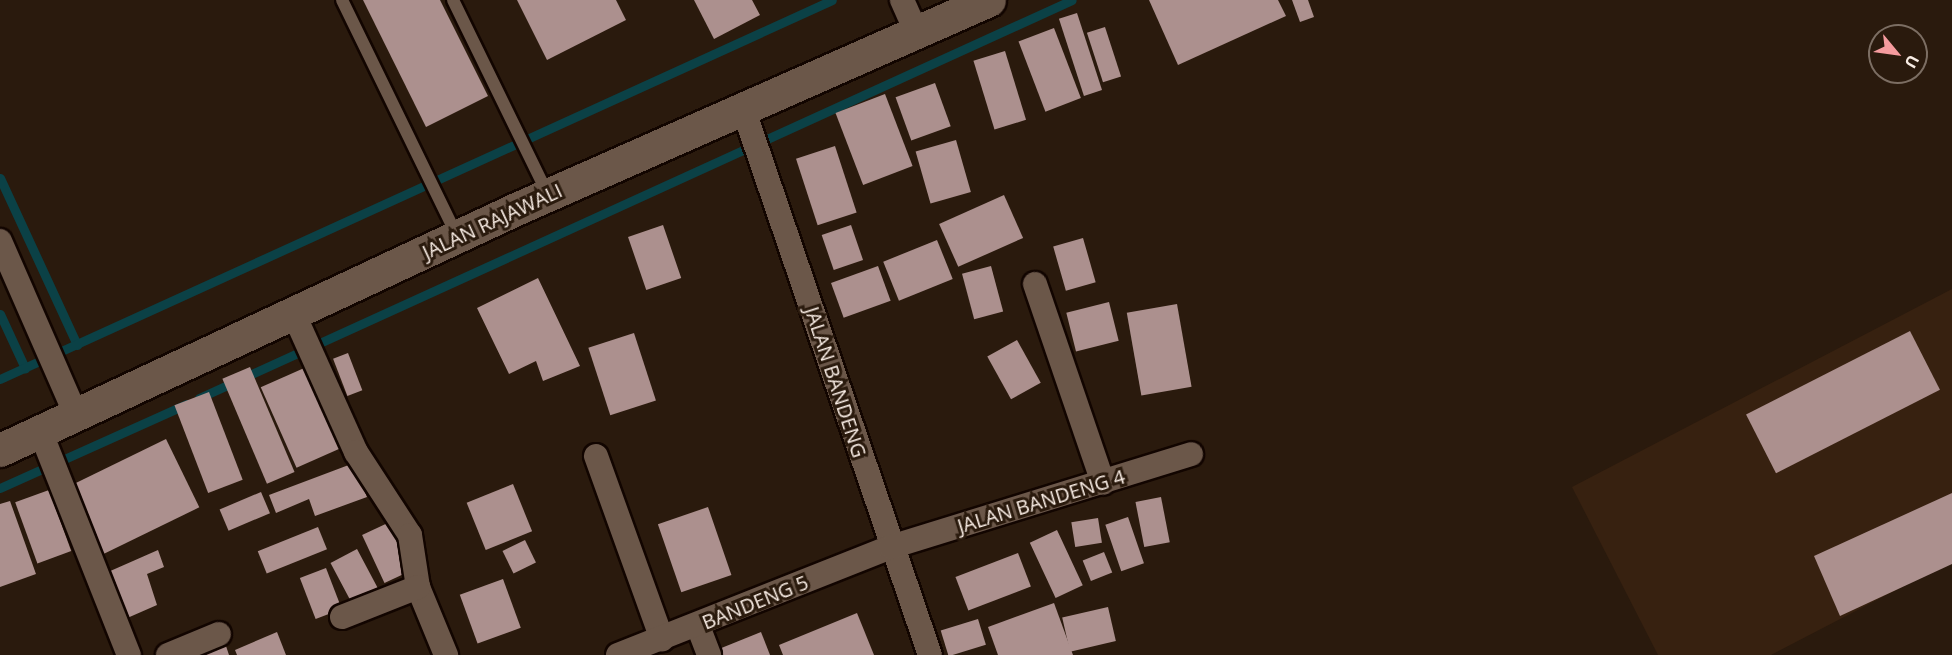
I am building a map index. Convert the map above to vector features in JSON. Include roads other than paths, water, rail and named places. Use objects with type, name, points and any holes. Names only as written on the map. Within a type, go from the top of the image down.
[{"type":"main road","name":"JALAN RAJAWALI","points":[[0,450],[77,417],[293,312],[548,195],[989,0]]},
{"type":"street","points":[[902,0],[916,32]]},
{"type":"street","name":"JALAN BANDENG","points":[[743,108],[891,547],[930,655]]},
{"type":"street","points":[[0,241],[77,417]]},
{"type":"street","points":[[1035,284],[1103,483]]},
{"type":"street","points":[[293,312],[356,452],[410,535],[417,587],[446,655]]},
{"type":"street","points":[[41,432],[129,655]]},
{"type":"street","name":"JALAN BANDENG 4","points":[[891,547],[1191,454]]},
{"type":"street","points":[[596,456],[662,639]]},
{"type":"street","name":"BANDENG 5","points":[[618,655],[698,626],[891,547]]},
{"type":"street","points":[[342,617],[417,587]]},
{"type":"street","points":[[698,626],[709,655]]},
{"type":"street","points":[[168,655],[219,634]]},
{"type":"lane","points":[[342,0],[457,237]]},
{"type":"lane","points":[[453,0],[548,195]]},
{"type":"waterway","points":[[0,379],[832,0]]},
{"type":"waterway","points":[[199,398],[1072,0]]},
{"type":"waterway","points":[[0,178],[77,345]]},
{"type":"waterway","points":[[0,314],[25,368]]},
{"type":"waterway","points":[[0,488],[187,404]]}]
